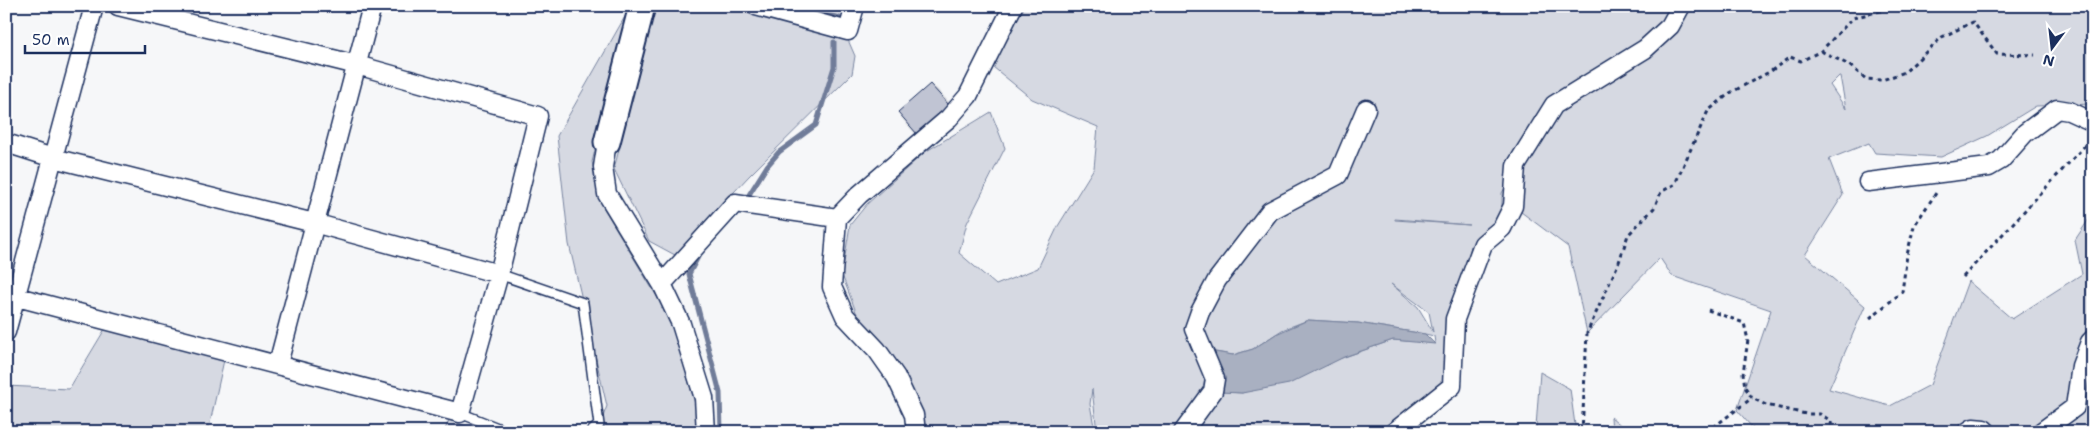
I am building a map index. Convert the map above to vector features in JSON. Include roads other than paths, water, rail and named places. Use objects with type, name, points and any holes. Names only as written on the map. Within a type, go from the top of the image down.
[{"type":"street","points":[[6,332],[11,295],[53,158],[94,6]]},
{"type":"street","points":[[11,295],[278,364],[460,414],[538,116],[357,65],[118,6]]},
{"type":"street","points":[[278,364],[372,6]]},
{"type":"street","points":[[642,6],[607,142],[603,167],[607,194],[662,284],[681,324],[704,398],[706,432]]},
{"type":"street","points":[[756,6],[848,31],[855,6]]},
{"type":"street","points":[[916,432],[914,415],[896,377],[877,350],[845,316],[832,287],[837,218],[859,195],[949,118],[968,96],[1013,6]]},
{"type":"street","points":[[1394,432],[1452,386],[1455,319],[1483,244],[1502,228],[1513,206],[1516,166],[1554,105],[1644,49],[1670,26],[1681,6]]},
{"type":"street","points":[[1183,432],[1213,391],[1215,379],[1194,330],[1200,312],[1217,280],[1270,211],[1338,175],[1366,109]]},
{"type":"street","points":[[1868,182],[1988,167],[2001,160],[2025,133],[2057,109],[2069,111],[2093,122]]},
{"type":"street","points":[[6,144],[53,158],[314,223],[498,274]]},
{"type":"street","points":[[662,284],[735,203],[837,218]]},
{"type":"street","points":[[2040,432],[2075,407],[2081,366],[2090,342],[2093,340]]},
{"type":"street","points":[[1967,432],[1973,428],[1984,429],[1987,432]]},
{"type":"lane","points":[[498,274],[583,303],[599,426],[591,432]]},
{"type":"lane","points":[[460,414],[508,432]]},
{"type":"water","points":[[1308,320],[1358,323],[1425,334],[1435,344],[1393,340],[1344,357],[1289,384],[1242,393],[1219,392],[1203,350],[1233,355],[1253,349],[1276,334]]},
{"type":"waterway","points":[[795,6],[839,18]]},
{"type":"waterway","points":[[745,201],[767,166],[779,152],[816,125],[834,67],[834,42]]},
{"type":"waterway","points":[[700,253],[689,274],[720,393],[721,432]]}]
